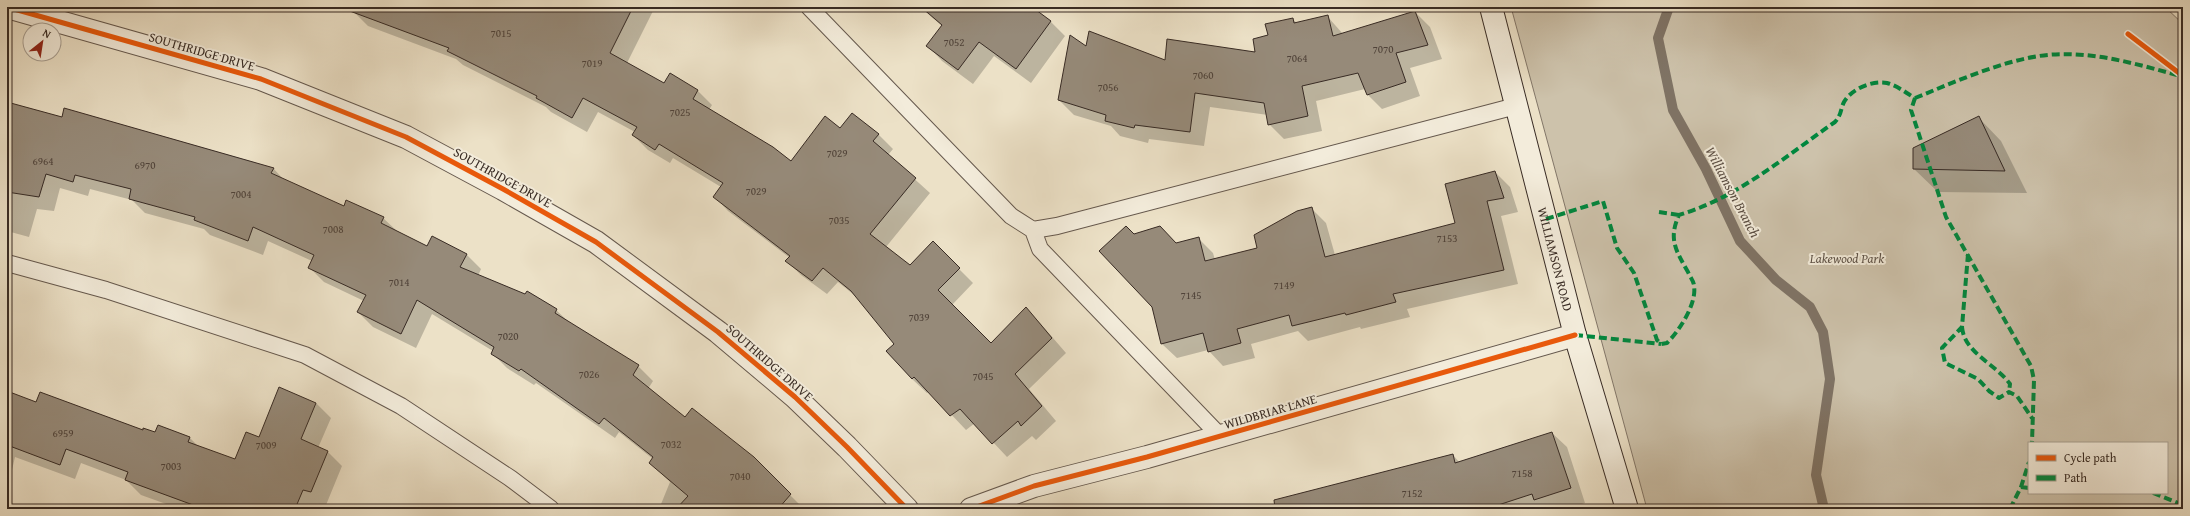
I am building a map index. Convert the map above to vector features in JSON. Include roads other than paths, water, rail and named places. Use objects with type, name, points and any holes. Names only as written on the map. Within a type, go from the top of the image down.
[{"type":"street","name":"WILLIAMSON ROAD","points":[[1491,7],[1575,335],[1627,509]]},
{"type":"street","name":"SOUTHRIDGE DRIVE","points":[[7,8],[261,79],[406,137],[503,189],[596,242],[718,332],[795,397],[847,447],[907,509]]},
{"type":"street","name":"WILDBRIAR LANE","points":[[971,509],[1034,486],[1220,436],[1575,335]]},
{"type":"lane","points":[[809,7],[1011,216],[1033,230],[1040,249],[1220,436]]},
{"type":"lane","points":[[1033,230],[1057,226],[1516,106]]},
{"type":"lane","points":[[7,264],[106,290],[305,355],[400,406],[510,478],[551,509]]},
{"type":"waterway","name":"Williamson Branch","points":[[1669,7],[1658,38],[1673,110],[1706,169],[1740,241],[1776,280],[1810,307],[1823,332],[1830,379],[1816,475],[1824,509]]},
{"type":"park label","name":"Lakewood Park","points":[[1847,258]]}]
